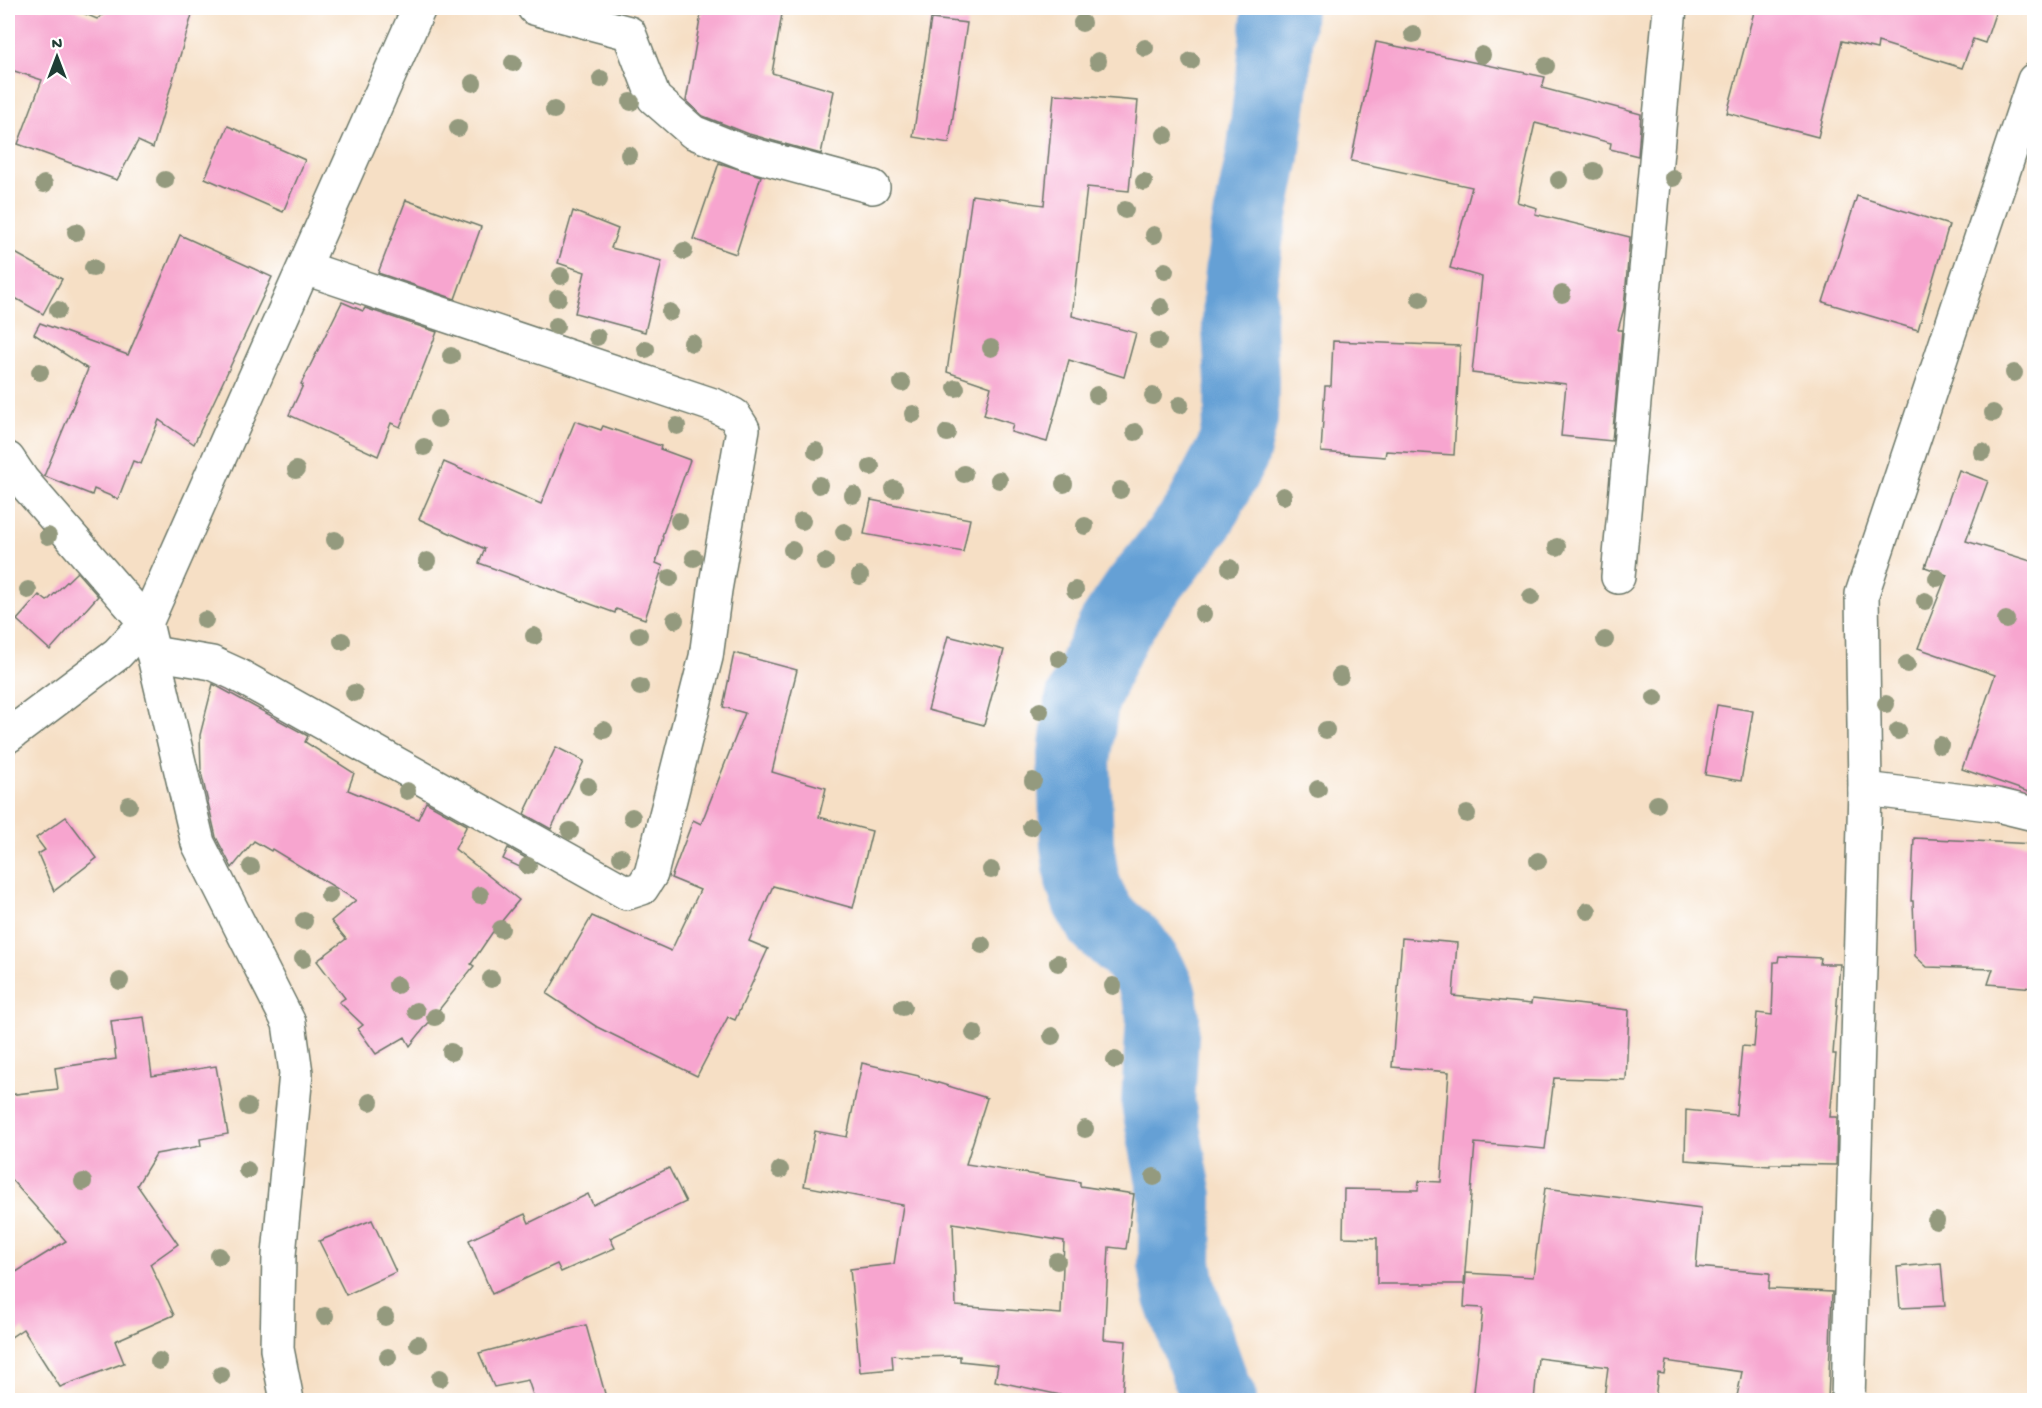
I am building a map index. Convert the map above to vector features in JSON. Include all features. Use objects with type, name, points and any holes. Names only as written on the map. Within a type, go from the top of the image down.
[{"type":"street","points":[[8,736],[117,654],[150,638],[305,268],[419,8]]},
{"type":"street","points":[[534,8],[629,33],[654,98],[693,132],[742,152],[873,187]]},
{"type":"street","points":[[1618,577],[1670,8]]},
{"type":"street","points":[[1848,1401],[1865,789],[1862,594],[2034,80]]},
{"type":"street","points":[[150,638],[236,674],[627,893],[642,888],[651,874],[706,657],[742,429],[734,415],[716,405],[305,268]]},
{"type":"street","points":[[8,459],[22,480],[150,638],[198,843],[289,1023],[296,1073],[279,1255],[277,1348],[287,1401]]},
{"type":"street","points":[[1865,789],[1997,805],[2034,814]]},
{"type":"building","points":[[8,8],[71,8],[97,19],[112,8],[194,8],[153,148],[138,141],[117,180],[18,144],[42,80],[8,69]]},
{"type":"building","points":[[702,8],[783,8],[772,73],[834,91],[821,154],[749,134],[703,116],[686,101]]},
{"type":"building","points":[[1755,8],[1887,8],[1896,11],[1896,8],[1997,8],[1985,43],[1973,39],[1962,68],[1878,42],[1877,49],[1842,41],[1818,137],[1727,113]]},
{"type":"building","points":[[931,19],[967,23],[949,143],[913,137]]},
{"type":"building","points":[[1376,42],[1545,77],[1542,88],[1641,114],[1638,156],[1610,149],[1611,143],[1535,123],[1517,202],[1537,208],[1535,214],[1630,237],[1624,308],[1618,330],[1622,330],[1612,441],[1561,436],[1566,384],[1472,373],[1482,277],[1450,268],[1472,187],[1351,161]]},
{"type":"building","points":[[1054,94],[1138,101],[1129,191],[1087,187],[1072,316],[1136,333],[1124,377],[1069,360],[1047,442],[1011,432],[1013,424],[984,415],[991,387],[947,372],[972,195],[1044,205]]},
{"type":"building","points":[[228,126],[305,160],[283,212],[205,178]]},
{"type":"building","points":[[719,163],[761,176],[736,254],[693,239]]},
{"type":"building","points":[[1857,196],[1949,225],[1918,330],[1823,302]]},
{"type":"building","points":[[406,200],[481,227],[455,299],[378,273]]},
{"type":"building","points":[[573,211],[618,229],[611,248],[662,261],[645,332],[575,313],[585,272],[558,263]]},
{"type":"building","points":[[180,235],[272,277],[194,444],[159,420],[141,464],[133,461],[118,499],[94,489],[92,495],[44,476],[88,369],[34,334],[40,323],[128,355]]},
{"type":"building","points":[[8,249],[62,279],[43,314],[8,294]]},
{"type":"building","points":[[342,302],[363,311],[365,308],[437,332],[400,427],[391,423],[378,456],[289,415],[303,385],[301,384]]},
{"type":"building","points":[[1333,341],[1460,346],[1454,455],[1386,451],[1385,457],[1321,452],[1325,386],[1331,386]]},
{"type":"building","points":[[575,421],[601,430],[603,426],[661,446],[660,449],[690,460],[662,536],[656,563],[663,566],[645,619],[616,609],[615,613],[479,563],[485,549],[419,519],[444,462],[541,504]]},
{"type":"building","points":[[1959,470],[1988,481],[1966,541],[2034,562],[2034,794],[1962,769],[1995,675],[1918,648],[1947,575],[1925,567]]},
{"type":"building","points":[[871,500],[970,519],[963,552],[864,534]]},
{"type":"building","points":[[77,572],[98,596],[50,650],[17,620],[39,595],[47,601]]},
{"type":"building","points":[[948,636],[1004,650],[984,725],[928,710]]},
{"type":"building","points":[[734,653],[797,670],[772,772],[826,788],[819,817],[872,831],[853,908],[773,886],[749,941],[768,949],[735,1020],[728,1017],[697,1076],[597,1027],[547,994],[592,916],[671,951],[700,890],[671,878],[693,820],[701,824],[745,713],[723,707]]},
{"type":"building","points":[[213,684],[308,736],[305,742],[354,773],[348,790],[418,819],[426,802],[467,825],[455,849],[519,900],[492,933],[471,964],[474,966],[410,1046],[405,1037],[376,1054],[358,1029],[363,1025],[339,1002],[345,998],[317,961],[346,939],[331,921],[356,900],[272,849],[271,851],[254,841],[232,868],[216,837],[201,772],[200,735]]},
{"type":"building","points":[[1717,705],[1753,711],[1741,781],[1705,775]]},
{"type":"building","points":[[556,747],[584,761],[551,829],[524,814]]},
{"type":"building","points":[[66,817],[97,858],[54,891],[38,854],[45,850],[36,838]]},
{"type":"building","points":[[1914,838],[2034,844],[2034,988],[1988,984],[1993,969],[1927,967],[1915,956],[1913,901],[1911,901]]},
{"type":"building","points":[[508,848],[535,863],[530,872],[503,859]]},
{"type":"building","points":[[1402,938],[1457,943],[1453,996],[1531,1004],[1532,999],[1629,1010],[1626,1080],[1554,1078],[1545,1149],[1475,1143],[1464,1284],[1377,1284],[1377,1238],[1343,1237],[1344,1189],[1418,1190],[1419,1181],[1441,1182],[1449,1072],[1392,1067]]},
{"type":"building","points":[[1779,956],[1821,958],[1820,964],[1840,964],[1833,1054],[1836,1054],[1830,1117],[1837,1117],[1836,1165],[1770,1164],[1770,1166],[1685,1160],[1686,1110],[1736,1115],[1742,1046],[1754,1047],[1757,1013],[1772,1015],[1774,962],[1778,962]]},
{"type":"building","points":[[144,1017],[152,1076],[216,1066],[228,1134],[200,1139],[201,1146],[156,1154],[137,1185],[178,1244],[150,1264],[174,1315],[115,1341],[124,1363],[60,1387],[23,1329],[8,1339],[8,1277],[66,1241],[8,1176],[8,1095],[58,1089],[55,1068],[116,1059],[111,1021]]},
{"type":"building","points":[[862,1063],[919,1076],[987,1098],[966,1164],[1080,1182],[1080,1186],[1134,1194],[1126,1249],[1109,1247],[1104,1339],[1126,1341],[1122,1401],[1088,1401],[995,1381],[998,1365],[960,1361],[960,1356],[892,1355],[893,1369],[860,1372],[850,1269],[894,1264],[903,1205],[804,1186],[815,1131],[847,1137]],"holes":[[[953,1223],[1064,1241],[1061,1314],[956,1306]]]},
{"type":"building","points":[[669,1168],[686,1202],[610,1238],[615,1248],[561,1272],[557,1264],[492,1294],[469,1240],[525,1214],[529,1223],[588,1194],[593,1205]]},
{"type":"building","points":[[1545,1188],[1701,1208],[1696,1267],[1770,1273],[1769,1289],[1832,1292],[1828,1401],[1736,1401],[1742,1372],[1666,1361],[1664,1374],[1658,1373],[1655,1401],[1604,1398],[1608,1367],[1538,1358],[1534,1401],[1473,1401],[1483,1308],[1464,1307],[1466,1273],[1533,1277]]},
{"type":"building","points":[[372,1220],[396,1272],[346,1295],[319,1241]]},
{"type":"building","points":[[1941,1263],[1945,1306],[1900,1308],[1897,1267]]},
{"type":"building","points":[[586,1325],[607,1401],[535,1401],[528,1380],[494,1387],[479,1353]]},
{"type":"waterway","points":[[1220,1400],[1217,1398],[1180,1293],[1175,1263],[1176,1197],[1158,1103],[1163,1018],[1160,996],[1150,974],[1133,949],[1102,922],[1089,900],[1082,879],[1077,844],[1074,762],[1082,701],[1114,629],[1139,592],[1197,519],[1233,451],[1241,418],[1240,289],[1247,233],[1263,156],[1279,8]]}]
